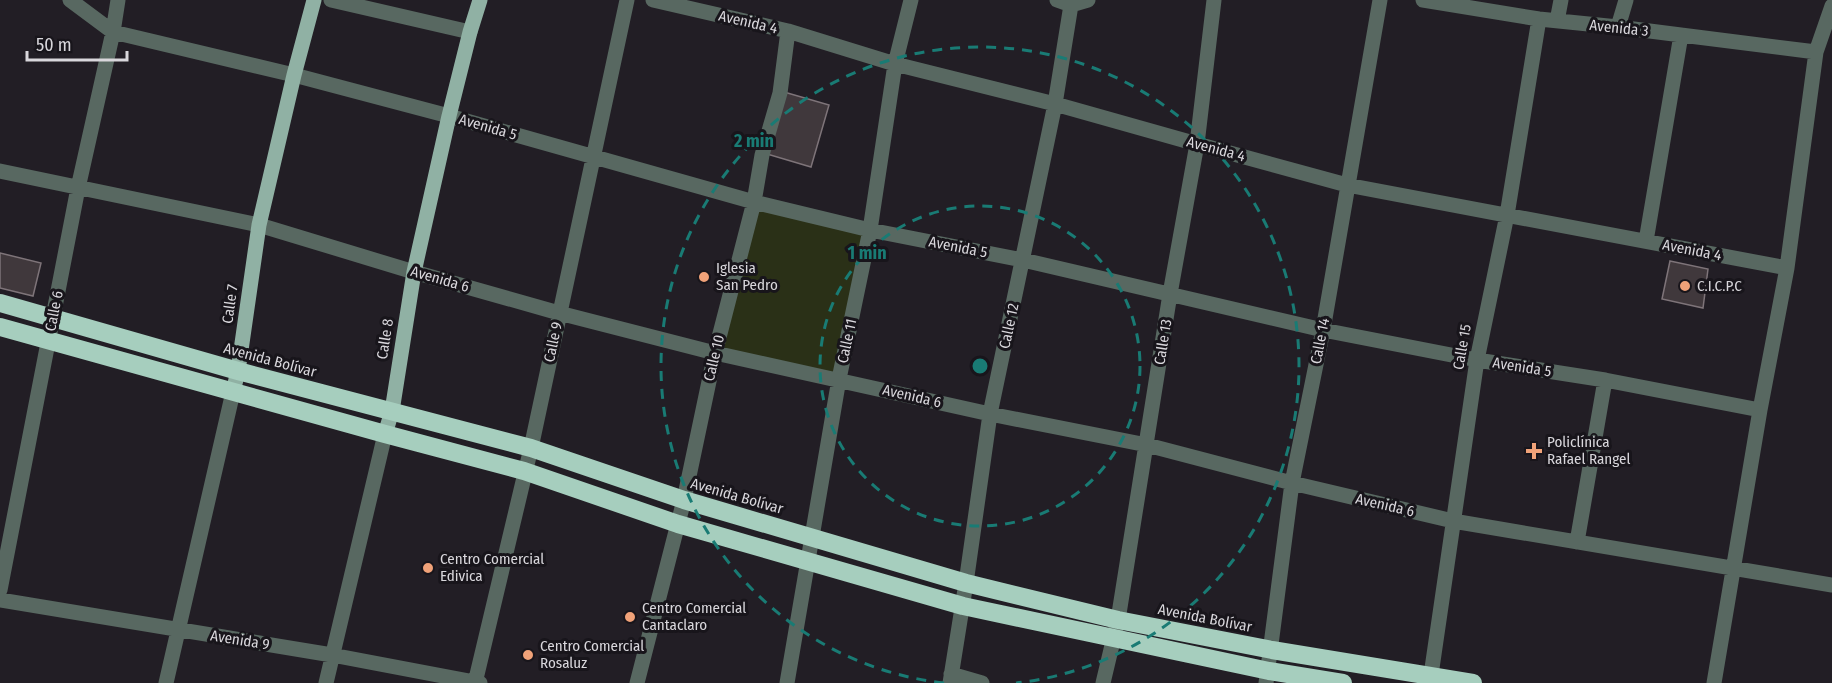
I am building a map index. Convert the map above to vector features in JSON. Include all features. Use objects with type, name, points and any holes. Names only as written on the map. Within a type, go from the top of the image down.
[{"type":"highway","name":"Avenida Bolívar","points":[[0,303],[238,371],[531,448],[684,500],[966,583],[1118,620],[1431,679],[1473,683]]},
{"type":"highway","points":[[0,327],[524,471],[678,524],[963,606],[1267,677],[1343,683]]},
{"type":"main road","name":"Calle 7","points":[[233,392],[259,225],[314,0]]},
{"type":"main road","name":"Calle 8","points":[[385,434],[392,411],[414,272],[449,116],[480,0]]},
{"type":"street","name":"Avenida 5","points":[[70,0],[113,32],[294,75],[449,116],[754,202],[870,230],[1023,260],[1323,330],[1760,410]]},
{"type":"street","name":"Calle 6","points":[[0,590],[78,188],[118,0]]},
{"type":"street","points":[[331,0],[470,32]]},
{"type":"street","name":"Calle 9","points":[[477,683],[531,448],[627,0]]},
{"type":"street","name":"Avenida 4","points":[[652,0],[788,31],[895,64],[1055,104],[1347,185],[1787,268]]},
{"type":"street","name":"Calle 11","points":[[787,683],[839,380],[870,230],[895,64],[911,0]]},
{"type":"street","points":[[1064,3],[1088,0]]},
{"type":"street","name":"Calle 13","points":[[1103,683],[1118,620],[1170,294],[1197,144],[1214,0]]},
{"type":"street","name":"Calle 14","points":[[1267,677],[1292,483],[1323,330],[1380,0]]},
{"type":"street","name":"Avenida 3","points":[[1423,0],[1539,19],[1816,52]]},
{"type":"street","points":[[1557,21],[1561,0]]},
{"type":"street","points":[[1618,27],[1626,0]]},
{"type":"street","name":"Calle 12","points":[[950,678],[963,606],[990,414],[1055,104],[1064,3]]},
{"type":"street","points":[[1714,683],[1760,410],[1787,268],[1816,52],[1832,6]]},
{"type":"street","name":"Calle 15","points":[[1431,679],[1477,360],[1506,215],[1539,19]]},
{"type":"street","name":"Calle 10","points":[[637,683],[684,500],[715,353],[754,202],[762,155],[780,93],[788,31]]},
{"type":"street","points":[[1646,241],[1681,35]]},
{"type":"street","name":"Avenida 6","points":[[0,171],[259,225],[559,313],[715,353],[990,414],[1147,445],[1292,483],[1453,521],[1832,585]]},
{"type":"street","points":[[1577,542],[1605,380]]},
{"type":"street","name":"Calle 7","points":[[166,683],[233,392]]},
{"type":"street","name":"Calle 8","points":[[326,683],[385,434]]},
{"type":"street","name":"Avenida 9","points":[[0,600],[332,655],[477,683]]},
{"type":"street","points":[[950,678],[982,683]]},
{"type":"green space","points":[[754,202],[870,230],[839,379],[715,353]]},
{"type":"building","points":[[784,92],[829,105],[811,167],[767,154]]},
{"type":"building","points":[[0,253],[41,263],[33,296],[0,288]]},
{"type":"building","name":"C.I.C.P.C","points":[[1670,261],[1708,269],[1703,308],[1662,299]]},
{"type":"place","name":"Iglesia San Pedro","points":[[704,277]]},
{"type":"place","name":"C.I.C.P.C","points":[[1685,286]]},
{"type":"place","name":"Policlínica Rafael Rangel","points":[[1534,451]]},
{"type":"place","name":"Centro Comercial Edivica","points":[[428,568]]},
{"type":"place","name":"Centro Comercial Cantaclaro","points":[[630,617]]},
{"type":"place","name":"Centro Comercial Rosaluz","points":[[528,655]]}]
